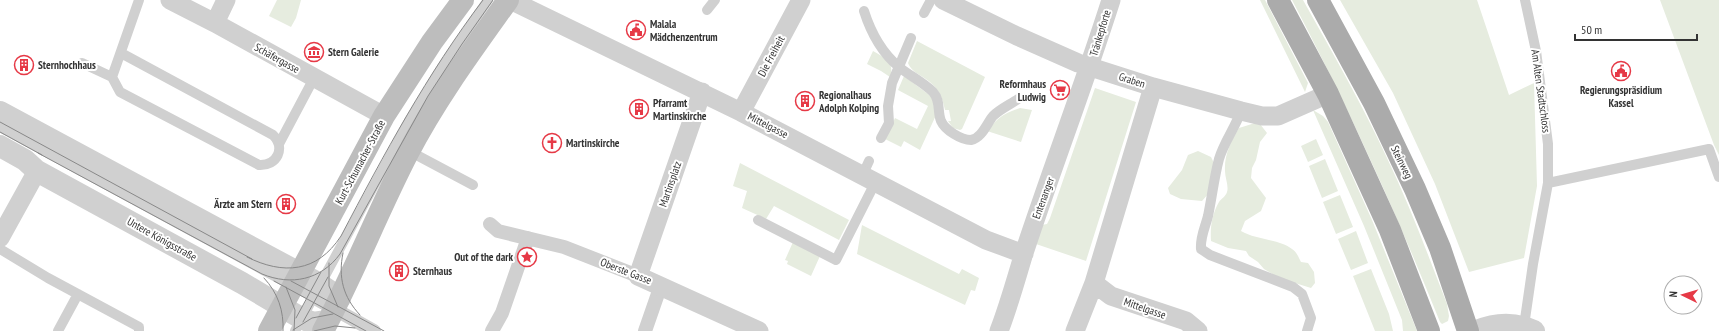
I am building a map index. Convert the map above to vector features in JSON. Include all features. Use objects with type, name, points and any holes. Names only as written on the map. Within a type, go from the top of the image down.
[{"type":"main road","name":"Kurt-Schumacher-Straße","points":[[269,331],[384,116],[432,42],[462,0]]},
{"type":"main road","points":[[331,315],[382,204],[409,151],[458,71],[509,0]]},
{"type":"main road","points":[[1278,0],[1328,94],[1390,230],[1429,331]]},
{"type":"main road","name":"Steinweg","points":[[1318,0],[1374,103],[1415,189],[1440,248],[1468,331]]},
{"type":"street","name":"Schäfergasse","points":[[170,0],[215,23],[384,116]]},
{"type":"street","points":[[215,23],[226,0]]},
{"type":"street","name":"Mittelgasse","points":[[509,0],[869,172],[986,240],[1024,254]]},
{"type":"street","name":"Die Freiheit","points":[[741,112],[801,0]]},
{"type":"street","name":"Graben","points":[[943,0],[1017,36],[1090,67],[1153,87],[1241,111],[1262,116],[1278,116],[1328,94]]},
{"type":"street","name":"Tränkepforte","points":[[1090,67],[1111,0]]},
{"type":"street","name":"Entenanger","points":[[1000,331],[1015,287],[1024,254],[1090,67]]},
{"type":"street","points":[[1075,331],[1094,283],[1153,87]]},
{"type":"street","name":"Martinsplatz","points":[[638,276],[702,92]]},
{"type":"street","points":[[0,112],[316,291],[331,315]]},
{"type":"street","name":"Untere Königsstraße","points":[[0,146],[25,160],[37,171],[282,306],[298,325],[313,323],[331,315],[374,331]]},
{"type":"street","points":[[0,238],[37,171]]},
{"type":"street","name":"Oberste Gasse","points":[[490,224],[498,231],[564,247],[661,285],[759,331]]},
{"type":"street","points":[[492,331],[502,313],[528,238]]},
{"type":"street","name":"Mittelgasse","points":[[1094,283],[1111,296],[1186,321],[1198,331]]},
{"type":"street","points":[[645,331],[661,285]]},
{"type":"street","points":[[1477,331],[1486,327],[1505,324],[1529,329]]},
{"type":"lane","points":[[112,77],[139,0]]},
{"type":"lane","points":[[298,325],[386,162],[442,68],[488,0]]},
{"type":"lane","points":[[707,10],[715,0]]},
{"type":"lane","points":[[924,13],[931,0]]},
{"type":"lane","name":"Am Alten Stadtschloss","points":[[1525,0],[1536,51],[1547,136],[1548,183],[1533,264],[1529,329]]},
{"type":"lane","points":[[864,11],[871,32],[883,51],[899,67],[927,86],[935,94],[939,103],[941,121],[950,131],[960,137],[971,140],[979,136],[994,115],[1018,99]]},
{"type":"lane","points":[[881,138],[889,123],[888,106],[892,83],[911,38]]},
{"type":"lane","points":[[121,53],[273,135],[279,144]]},
{"type":"lane","points":[[82,63],[112,77],[120,92],[259,165],[265,166],[275,160],[278,155],[279,144],[314,78]]},
{"type":"lane","points":[[1241,111],[1235,127],[1226,140],[1220,159],[1207,219],[1200,240],[1201,250],[1210,255],[1293,287],[1302,294],[1311,318],[1307,331]]},
{"type":"lane","points":[[0,127],[297,280]]},
{"type":"lane","points":[[1548,183],[1709,149],[1719,177]]},
{"type":"lane","points":[[409,151],[473,185]]},
{"type":"lane","points":[[382,204],[386,162]]},
{"type":"lane","points":[[758,220],[836,260],[869,172]]},
{"type":"lane","points":[[0,249],[139,327],[140,331]]},
{"type":"lane","points":[[58,331],[78,294]]},
{"type":"shaded area","points":[[277,0],[301,0],[296,18],[291,27],[269,16]]},
{"type":"shaded area","points":[[1260,0],[1265,0],[1308,83],[1305,92]]},
{"type":"shaded area","points":[[1292,0],[1303,0],[1357,98],[1395,176],[1447,304],[1449,316],[1448,321],[1442,324],[1370,159]]},
{"type":"shaded area","points":[[1340,0],[1477,0],[1509,95],[1534,83],[1537,186],[1524,258],[1469,272],[1435,184],[1393,93]]},
{"type":"shaded area","points":[[1660,0],[1719,0],[1719,155],[1714,145]]},
{"type":"shaded area","points":[[917,41],[985,77],[962,129],[960,130],[953,128],[948,121],[951,121],[949,110],[945,110],[938,91],[931,83],[916,73],[908,63]]},
{"type":"shaded area","points":[[873,51],[885,58],[890,64],[890,77],[867,64]]},
{"type":"shaded area","points":[[904,76],[932,97],[937,113],[920,150],[904,141],[901,147],[885,139],[895,118],[917,129],[928,106],[898,90]]},
{"type":"shaded area","points":[[1095,88],[1136,102],[1086,261],[1036,244],[1042,225],[1047,224],[1050,218]]},
{"type":"shaded area","points":[[1020,108],[1032,110],[1021,142],[987,131],[1001,116]]},
{"type":"shaded area","points":[[1313,110],[1323,116],[1328,122],[1372,220],[1417,331],[1403,331],[1402,320],[1364,226]]},
{"type":"shaded area","points":[[1255,123],[1260,124],[1267,133],[1260,142],[1256,160],[1252,168],[1251,178],[1266,198],[1261,211],[1245,221],[1241,231],[1281,243],[1293,250],[1301,262],[1308,263],[1314,272],[1315,283],[1311,288],[1279,278],[1264,269],[1258,262],[1249,256],[1246,251],[1228,248],[1211,241],[1213,216],[1219,202],[1227,192],[1225,165],[1229,148],[1239,128]]},
{"type":"shaded area","points":[[1316,139],[1323,155],[1308,162],[1301,146]]},
{"type":"shaded area","points":[[1198,151],[1211,157],[1215,165],[1209,193],[1202,201],[1181,199],[1170,194],[1168,188],[1182,170],[1188,155]]},
{"type":"shaded area","points":[[1325,159],[1338,191],[1322,198],[1309,166]]},
{"type":"shaded area","points":[[740,163],[849,220],[839,240],[774,206],[766,219],[742,208],[747,191],[733,186]]},
{"type":"shaded area","points":[[1340,195],[1353,227],[1336,234],[1323,202]]},
{"type":"shaded area","points":[[862,225],[959,274],[962,269],[979,278],[975,291],[971,290],[965,305],[857,254]]},
{"type":"shaded area","points":[[1356,231],[1368,263],[1351,270],[1338,239]]},
{"type":"shaded area","points":[[793,242],[820,256],[811,276],[787,264],[788,261],[785,260]]},
{"type":"shaded area","points":[[1371,269],[1389,314],[1393,331],[1375,331],[1353,276]]},
{"type":"tram line","points":[[247,257],[274,267],[298,267],[310,264],[332,248],[341,236],[407,115],[443,57],[483,0]]},
{"type":"tram line","points":[[38,153],[262,274],[284,280],[294,280],[315,275],[324,270],[340,254],[428,96],[493,0]]},
{"type":"tram line","points":[[0,122],[252,259]]},
{"type":"tram line","points":[[0,132],[42,155]]},
{"type":"tram line","points":[[343,253],[341,270],[343,286],[349,301],[360,315]]},
{"type":"tram line","points":[[329,263],[329,286],[338,307]]},
{"type":"tram line","points":[[296,318],[321,272]]},
{"type":"tram line","points":[[303,322],[328,277]]},
{"type":"tram line","points":[[264,278],[273,290],[279,303],[283,331]]},
{"type":"tram line","points":[[274,281],[366,331]]},
{"type":"tram line","points":[[291,281],[384,331]]},
{"type":"tram line","points":[[286,287],[295,310],[294,331]]},
{"type":"tram line","points":[[293,330],[312,318],[333,314]]},
{"type":"tram line","points":[[314,331],[335,326],[355,328]]},
{"type":"place","name":"Malala Mädchenzentrum","points":[[636,30]]},
{"type":"place","name":"Stern Galerie","points":[[314,52]]},
{"type":"place","name":"Sternhochhaus","points":[[24,65]]},
{"type":"place","name":"Regierungspräsidium Kassel","points":[[1621,71]]},
{"type":"place","name":"Reformhaus Ludwig","points":[[1060,90]]},
{"type":"place","name":"Regionalhaus Adolph Kolping","points":[[805,101]]},
{"type":"place","name":"Pfarramt Martinskirche","points":[[639,109]]},
{"type":"place","name":"Martinskirche","points":[[552,143]]},
{"type":"place","name":"Ärzte am Stern","points":[[286,204]]},
{"type":"place","name":"Out of the dark","points":[[527,257]]},
{"type":"place","name":"Sternhaus","points":[[399,271]]}]
